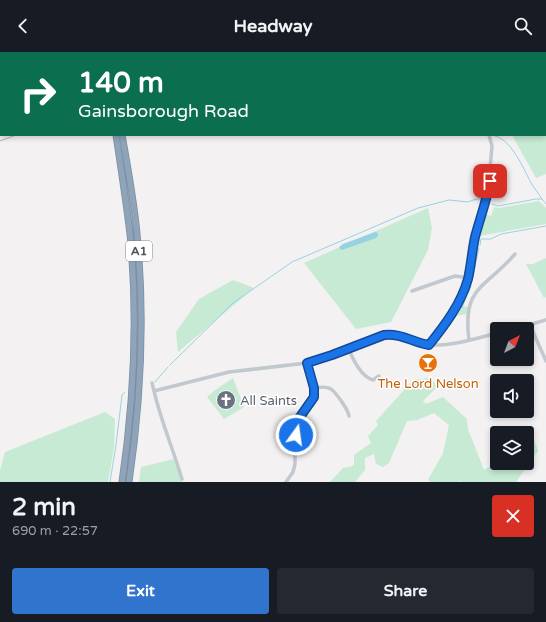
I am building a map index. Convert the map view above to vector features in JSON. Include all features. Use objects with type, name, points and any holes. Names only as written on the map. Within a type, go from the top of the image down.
[{"type":"highway","name":"A1","points":[[116,136],[130,234],[134,317],[133,368],[128,445],[122,482]]},
{"type":"highway","name":"A1","points":[[122,136],[137,233],[141,318],[140,369],[129,482]]},
{"type":"street","points":[[429,345],[453,313],[468,278],[475,238],[488,192],[492,146],[489,136]]},
{"type":"street","points":[[469,340],[467,314],[472,298],[480,287],[506,265],[516,254]]},
{"type":"street","points":[[412,291],[455,276],[468,278]]},
{"type":"street","points":[[534,324],[546,320]]},
{"type":"street","points":[[534,334],[546,361]]},
{"type":"street","points":[[154,391],[229,372],[307,363],[384,335],[400,335],[418,343],[429,345],[448,345],[490,335]]},
{"type":"street","points":[[348,348],[356,365],[368,379],[373,380],[380,376]]},
{"type":"street","points":[[286,482],[295,464],[295,424],[314,397],[314,388],[307,363]]},
{"type":"street","points":[[152,383],[158,409],[170,440],[182,479]]},
{"type":"street","points":[[314,388],[323,387],[331,389],[348,410],[349,416]]},
{"type":"green space","points":[[513,136],[546,136],[546,174],[536,178]]},
{"type":"green space","points":[[539,201],[546,208],[546,224],[479,236],[485,214],[491,216],[494,207],[499,208]]},
{"type":"green space","points":[[428,208],[432,228],[428,250],[391,322],[356,329],[304,263]]},
{"type":"green space","points":[[546,258],[546,297],[544,298],[526,264],[533,264]]},
{"type":"green space","points":[[233,280],[254,288],[178,352],[176,332],[199,299]]},
{"type":"green space","points":[[457,305],[468,307],[467,314],[450,317]]},
{"type":"green space","points":[[233,378],[244,407],[224,419],[207,397]]},
{"type":"green space","points":[[430,378],[438,386],[423,401],[426,404],[443,397],[467,419],[468,429],[484,470],[490,466],[490,470],[525,470],[516,482],[431,482],[428,480],[443,453],[449,425],[434,413],[417,420],[407,421],[389,463],[383,467],[376,464],[374,454],[365,458],[365,470],[355,482],[330,482],[343,468],[354,465],[354,455],[371,443],[368,436],[378,425],[376,421],[413,380]]},
{"type":"green space","points":[[105,412],[115,419],[114,448],[108,482],[0,482],[0,470],[5,452]]},
{"type":"green space","points":[[534,439],[538,451],[534,457]]},
{"type":"green space","points":[[174,459],[182,482],[139,482],[141,467]]},
{"type":"water","points":[[375,232],[378,233],[376,238],[342,250],[339,247],[343,244]]},
{"type":"waterway","points":[[495,136],[506,142],[510,147],[542,199]]},
{"type":"waterway","points":[[170,365],[233,303],[292,262],[418,208],[449,200],[468,202],[476,199],[482,199]]},
{"type":"waterway","points":[[492,204],[498,206],[536,199],[542,199],[546,204]]},
{"type":"waterway","points":[[480,245],[481,239],[491,239],[501,234],[546,226]]},
{"type":"waterway","points":[[473,275],[479,248]]},
{"type":"waterway","points":[[468,293],[471,286]]},
{"type":"waterway","points":[[461,308],[465,300]]},
{"type":"waterway","points":[[155,382],[168,367]]},
{"type":"waterway","points":[[110,482],[122,395],[125,392]]},
{"type":"railway","points":[[0,141],[13,136]]},
{"type":"place","name":"The Lord Nelson","points":[[428,363]]},
{"type":"place","name":"All Saints","points":[[226,400]]},
{"type":"route","points":[[296,435],[295,424],[314,397],[314,388],[307,363],[384,335],[400,335],[418,343],[429,345],[443,327],[453,313],[467,282],[475,238],[490,181]]}]
